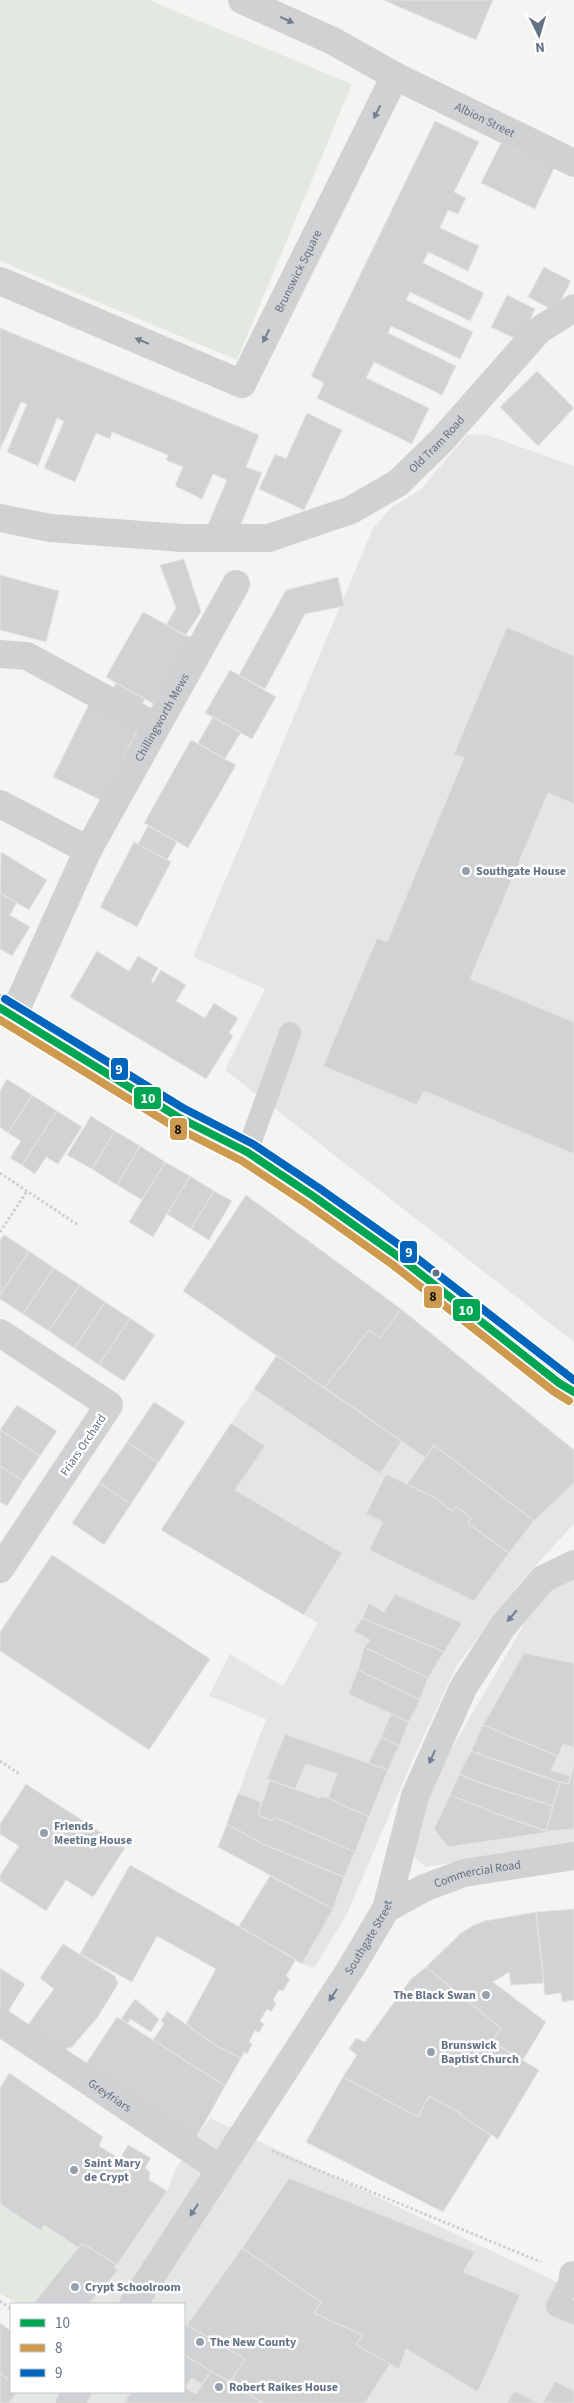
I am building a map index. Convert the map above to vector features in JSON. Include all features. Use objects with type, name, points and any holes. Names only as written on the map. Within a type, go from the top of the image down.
[{"type":"street","points":[[242,0],[333,41],[395,76]]},
{"type":"street","name":"Albion Street","points":[[395,76],[574,163]]},
{"type":"street","name":"Brunswick Square","points":[[0,281],[242,384],[395,76]]},
{"type":"street","name":"Old Tram Road","points":[[0,518],[50,528],[182,538],[270,538],[351,510],[398,483],[442,440],[539,330],[574,308]]},
{"type":"street","name":"Chillingworth Mews","points":[[6,1012],[88,850],[155,726],[236,584]]},
{"type":"street","points":[[0,654],[27,656],[155,726]]},
{"type":"street","points":[[0,804],[88,850]]},
{"type":"street","points":[[6,1012],[178,1117],[247,1152],[399,1257],[559,1383],[574,1392]]},
{"type":"street","name":"Friars Orchard","points":[[0,1333],[109,1405],[0,1569]]},
{"type":"street","name":"Southgate Street","points":[[134,2303],[239,2137],[351,1968],[386,1909],[415,1796],[463,1688],[503,1626],[543,1579],[574,1564]]},
{"type":"street","name":"Commercial Road","points":[[386,1909],[424,1888],[464,1873],[574,1856]]},
{"type":"street","name":"Greyfriars","points":[[0,2022],[220,2169]]},
{"type":"lane","points":[[247,1152],[290,1033]]},
{"type":"lane","points":[[574,2276],[557,2306],[574,2313]]},
{"type":"path","points":[[0,1173],[78,1225]]},
{"type":"path","points":[[0,1232],[27,1191]]},
{"type":"path","points":[[0,1761],[21,1775]]},
{"type":"path","points":[[239,2137],[574,2276]]},
{"type":"shaded area","points":[[0,0],[149,0],[352,84],[237,360],[0,261]]},
{"type":"shaded area","points":[[484,434],[574,466],[574,1342],[225,1070],[265,989],[193,957],[373,528],[391,508],[421,489],[467,435]]},
{"type":"shaded area","points":[[246,1195],[401,1309],[574,1450],[574,1524],[524,1578],[457,1665],[414,1757],[347,1914],[314,1968],[302,1964],[239,1926],[270,1876],[218,1847],[266,1719],[209,1696],[230,1654],[283,1686],[318,1623],[161,1530],[276,1356],[183,1291]]},
{"type":"shaded area","points":[[574,1560],[574,1843],[425,1867],[408,1850],[408,1824],[547,1585]]},
{"type":"shaded area","points":[[210,2118],[574,2290],[574,2403],[0,2403],[0,2326],[10,2332],[10,2393],[185,2393],[185,2303],[90,2303],[118,2270],[114,2267],[167,2191],[175,2170]]},
{"type":"shaded area","points":[[0,2204],[40,2231],[44,2225],[79,2248],[34,2303],[18,2303],[0,2294]]},
{"type":"building","points":[[383,0],[493,0],[476,40]]},
{"type":"building","points":[[435,121],[479,142],[454,192],[466,198],[458,214],[448,210],[440,228],[479,246],[468,271],[428,252],[423,263],[484,293],[470,321],[410,292],[406,300],[473,332],[460,359],[391,326],[388,333],[456,366],[442,395],[374,362],[366,378],[429,408],[412,444],[317,398],[324,383],[311,376]]},
{"type":"building","points":[[501,143],[554,168],[535,209],[481,183]]},
{"type":"building","points":[[544,267],[571,281],[555,311],[528,297]]},
{"type":"building","points":[[507,295],[535,309],[520,341],[491,327]]},
{"type":"building","points":[[0,328],[259,435],[246,467],[262,473],[237,534],[204,534],[227,480],[213,474],[202,499],[175,486],[183,467],[166,460],[168,455],[112,432],[110,439],[96,433],[75,482],[44,468],[64,421],[57,418],[38,466],[7,452],[27,404],[21,402],[0,450]]},
{"type":"building","points":[[537,371],[574,408],[538,446],[500,407]]},
{"type":"building","points":[[307,413],[342,430],[304,510],[259,489],[275,454],[286,459]]},
{"type":"building","points":[[184,559],[201,612],[185,636],[166,625],[176,608],[160,565]]},
{"type":"building","points":[[0,575],[59,591],[46,642],[0,630]]},
{"type":"building","points":[[338,577],[344,606],[305,614],[265,689],[239,675],[286,590]]},
{"type":"building","points":[[143,612],[191,638],[154,704],[106,677]]},
{"type":"building","name":"Southgate House","points":[[507,627],[574,656],[574,804],[548,793],[470,979],[574,1022],[574,1154],[424,1091],[417,1105],[323,1066],[377,938],[387,942],[464,758],[454,754]]},
{"type":"building","points":[[230,670],[276,697],[252,739],[205,713]]},
{"type":"building","points":[[116,683],[145,699],[130,726],[101,710]]},
{"type":"building","points":[[89,704],[138,730],[101,800],[53,777]]},
{"type":"building","points":[[213,717],[241,732],[225,759],[198,743]]},
{"type":"building","points":[[191,740],[236,765],[188,848],[144,823]]},
{"type":"building","points":[[148,826],[177,842],[167,860],[138,844]]},
{"type":"building","points":[[134,842],[171,862],[137,927],[100,907]]},
{"type":"building","points":[[1,852],[47,880],[29,910],[0,893]]},
{"type":"building","points":[[0,893],[17,902],[10,915],[30,927],[12,956],[0,949]]},
{"type":"building","points":[[97,951],[129,971],[138,956],[158,968],[151,982],[153,983],[161,970],[186,985],[176,1001],[205,1018],[214,1003],[238,1018],[229,1033],[233,1036],[206,1079],[70,997]]},
{"type":"building","points":[[7,1079],[32,1095],[8,1133],[0,1127],[0,1091]]},
{"type":"building","points":[[32,1095],[57,1111],[22,1165],[10,1158],[21,1141],[8,1133]]},
{"type":"building","points":[[57,1111],[82,1127],[58,1164],[46,1157],[35,1174],[22,1165]]},
{"type":"building","points":[[91,1116],[115,1131],[92,1169],[67,1155]]},
{"type":"building","points":[[115,1131],[140,1146],[117,1185],[92,1169]]},
{"type":"building","points":[[140,1146],[165,1162],[142,1200],[117,1185]]},
{"type":"building","points":[[165,1162],[190,1176],[153,1237],[129,1222]]},
{"type":"building","points":[[190,1176],[214,1191],[191,1229],[167,1214]]},
{"type":"building","points":[[214,1191],[232,1201],[209,1240],[191,1229]]},
{"type":"building","points":[[246,1195],[401,1309],[380,1338],[369,1330],[324,1388],[183,1291]]},
{"type":"building","points":[[4,1235],[29,1251],[0,1295],[0,1240]]},
{"type":"building","points":[[29,1251],[54,1268],[23,1314],[0,1299],[0,1295]]},
{"type":"building","points":[[54,1268],[80,1285],[49,1331],[23,1314]]},
{"type":"building","points":[[80,1285],[105,1302],[74,1348],[49,1331]]},
{"type":"building","points":[[105,1302],[130,1318],[99,1365],[74,1348]]},
{"type":"building","points":[[401,1309],[574,1450],[574,1483],[534,1521],[434,1445],[426,1458],[324,1388],[369,1330],[380,1338]]},
{"type":"building","points":[[130,1318],[155,1335],[124,1381],[99,1365]]},
{"type":"building","points":[[277,1355],[402,1441],[380,1474],[254,1389]]},
{"type":"building","points":[[154,1402],[185,1422],[158,1463],[127,1442]]},
{"type":"building","points":[[17,1405],[57,1431],[40,1456],[0,1430]]},
{"type":"building","points":[[231,1423],[265,1446],[235,1490],[342,1553],[304,1615],[161,1530]]},
{"type":"building","points":[[0,1430],[40,1456],[23,1481],[0,1466]]},
{"type":"building","points":[[127,1442],[158,1463],[131,1504],[99,1483]]},
{"type":"building","points":[[434,1445],[534,1521],[509,1553],[468,1523],[471,1518],[456,1506],[452,1511],[435,1498],[407,1484]]},
{"type":"building","points":[[0,1466],[23,1481],[7,1506],[0,1502]]},
{"type":"building","points":[[386,1474],[435,1498],[452,1511],[456,1506],[471,1518],[468,1523],[509,1553],[474,1601],[369,1550],[383,1522],[366,1514]]},
{"type":"building","points":[[99,1483],[131,1504],[104,1545],[72,1523]]},
{"type":"building","points":[[52,1555],[210,1659],[149,1750],[0,1651],[0,1632]]},
{"type":"building","points":[[395,1594],[462,1623],[444,1652],[362,1618],[369,1603],[384,1612]]},
{"type":"building","points":[[362,1618],[444,1652],[428,1678],[364,1647],[370,1640],[354,1631]]},
{"type":"building","points":[[364,1647],[428,1678],[420,1700],[358,1670]]},
{"type":"building","points":[[524,1653],[574,1663],[574,1748],[563,1744],[558,1756],[483,1725]]},
{"type":"building","points":[[358,1670],[420,1700],[409,1722],[348,1694]]},
{"type":"building","points":[[391,1714],[409,1722],[399,1746],[381,1737]]},
{"type":"building","points":[[483,1725],[558,1756],[551,1770],[570,1776],[569,1784],[548,1779],[471,1751]]},
{"type":"building","points":[[285,1734],[388,1770],[369,1817],[328,1798],[337,1774],[306,1764],[295,1789],[267,1779]]},
{"type":"building","points":[[381,1737],[399,1746],[388,1770],[368,1763]]},
{"type":"building","points":[[471,1751],[560,1782],[553,1806],[477,1782],[459,1774]]},
{"type":"building","points":[[574,1764],[574,1829],[546,1831],[560,1782],[569,1784]]},
{"type":"building","points":[[459,1774],[477,1782],[553,1806],[546,1831],[450,1795]]},
{"type":"building","points":[[270,1780],[320,1798],[321,1796],[328,1798],[369,1817],[355,1852],[274,1817],[272,1821],[258,1815]]},
{"type":"building","points":[[26,1784],[125,1848],[93,1897],[66,1880],[46,1911],[0,1881],[0,1875],[19,1846],[0,1834],[0,1824]]},
{"type":"building","points":[[238,1793],[261,1802],[258,1815],[272,1821],[274,1817],[355,1852],[344,1877],[263,1844],[227,1824]]},
{"type":"building","points":[[450,1795],[497,1814],[550,1832],[448,1847],[434,1829]]},
{"type":"building","points":[[227,1824],[263,1844],[344,1877],[333,1909],[218,1847]]},
{"type":"building","points":[[130,1865],[296,1959],[286,1976],[290,1979],[283,1991],[279,1990],[273,2000],[276,2003],[271,2012],[267,2009],[260,2021],[264,2024],[259,2033],[255,2030],[249,2042],[252,2044],[247,2054],[244,2052],[241,2058],[215,2045],[186,2024],[216,1969],[157,1936],[132,1982],[80,1954]]},
{"type":"building","points":[[270,1876],[333,1909],[302,1964],[239,1926]]},
{"type":"building","points":[[574,1909],[574,2000],[562,2002],[561,1993],[545,1995],[536,1912]]},
{"type":"building","name":"The Black Swan","points":[[536,1912],[544,1983],[511,1985],[509,1972],[493,1982],[546,2022],[523,2060],[492,2042],[501,2028],[426,1967],[461,1933],[474,1925],[485,1921]]},
{"type":"building","points":[[63,1944],[115,1976],[118,1984],[97,2018],[71,2048],[68,2047],[65,2051],[27,2026],[54,1989],[40,1978]]},
{"type":"building","name":"Brunswick Baptist Church","points":[[426,1967],[501,2028],[492,2042],[539,2070],[498,2139],[461,2116],[462,2114],[429,2096],[418,2117],[343,2077],[357,2055],[349,2049],[356,2038],[365,2042],[411,1979]]},
{"type":"building","points":[[0,1968],[25,1984],[7,2013],[0,2009]]},
{"type":"building","points":[[135,1999],[159,2019],[151,2032],[130,2019],[128,2024],[121,2019]]},
{"type":"building","points":[[167,2011],[215,2045],[241,2058],[225,2086],[153,2040],[164,2024],[161,2021]]},
{"type":"building","points":[[117,2017],[225,2086],[196,2138],[84,2067]]},
{"type":"building","name":"Saint Mary de Crypt","points":[[9,2073],[103,2137],[99,2146],[120,2159],[128,2145],[151,2158],[145,2168],[150,2172],[149,2180],[167,2191],[117,2265],[82,2243],[79,2248],[44,2225],[41,2231],[0,2204],[0,2088]]},
{"type":"building","points":[[343,2077],[418,2117],[429,2096],[462,2114],[461,2116],[491,2135],[443,2212],[306,2142]]},
{"type":"building","points":[[289,2178],[475,2252],[463,2272],[520,2295],[478,2392],[406,2349],[399,2369],[356,2345],[362,2335],[314,2313],[321,2302],[242,2248]]},
{"type":"building","name":"Crypt Schoolroom","points":[[82,2243],[117,2265],[114,2267],[118,2270],[90,2303],[34,2303]]},
{"type":"building","points":[[242,2248],[321,2302],[314,2313],[362,2335],[356,2345],[390,2364],[365,2403],[263,2403],[230,2382],[245,2359],[187,2325]]},
{"type":"building","points":[[0,2323],[10,2330],[10,2380],[0,2374]]},
{"type":"building","name":"The New County","points":[[187,2325],[245,2359],[230,2382],[185,2356],[185,2328]]},
{"type":"building","points":[[185,2356],[211,2371],[202,2384],[191,2378],[186,2388]]},
{"type":"building","name":"Robert Raikes House","points":[[211,2371],[263,2403],[124,2403],[130,2393],[185,2393],[185,2388],[196,2394]]},
{"type":"building","points":[[0,2374],[10,2380],[10,2393],[16,2393],[9,2403],[0,2403]]},
{"type":"building","points":[[555,2381],[574,2391],[574,2403],[543,2403]]},
{"type":"building","points":[[514,2391],[538,2403],[507,2403]]},
{"type":"transit line","name":"9","points":[[5,999],[183,1108],[253,1144],[319,1188],[405,1249],[574,1380]]},
{"type":"transit line","name":"10","points":[[0,1008],[178,1117],[247,1152],[313,1196],[399,1257],[559,1383],[574,1392]]},
{"type":"transit line","name":"8","points":[[0,1020],[173,1126],[242,1161],[307,1204],[393,1265],[553,1391],[569,1401]]},
{"type":"place","name":"Southgate House","points":[[466,871]]},
{"type":"place","name":"Friends Meeting House","points":[[44,1833]]},
{"type":"place","name":"The Black Swan","points":[[486,1995]]},
{"type":"place","name":"Brunswick Baptist Church","points":[[431,2052]]},
{"type":"place","name":"Saint Mary de Crypt","points":[[74,2170]]},
{"type":"place","name":"Crypt Schoolroom","points":[[75,2287]]},
{"type":"place","name":"The New County","points":[[200,2342]]},
{"type":"place","name":"Robert Raikes House","points":[[219,2387]]}]
